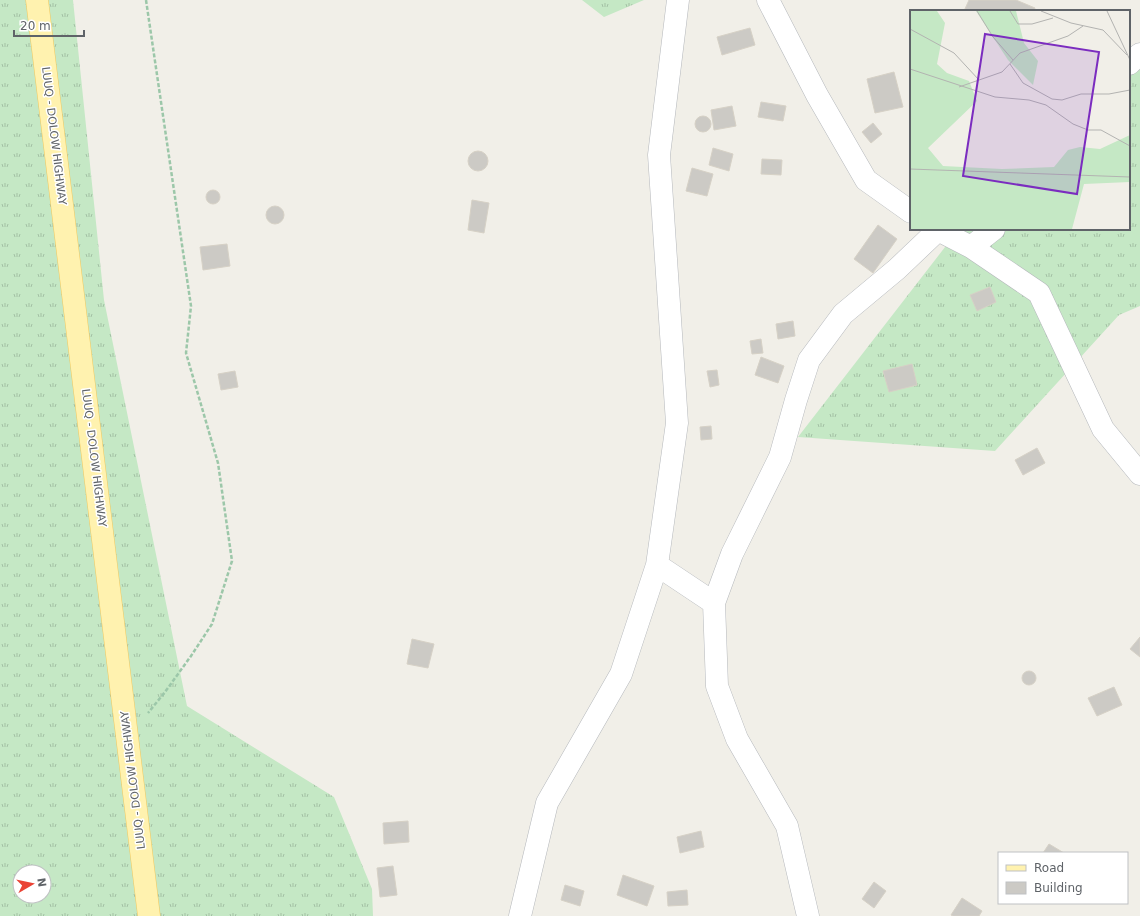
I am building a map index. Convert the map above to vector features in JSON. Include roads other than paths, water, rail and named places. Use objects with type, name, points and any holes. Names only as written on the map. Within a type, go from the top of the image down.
[{"type":"main road","name":"LUUQ - DOLOW HIGHWAY","points":[[37,0],[149,916]]},
{"type":"street","points":[[520,916],[547,803],[621,674],[657,565],[677,423],[659,155],[678,0]]},
{"type":"street","points":[[775,4],[817,95],[866,180],[910,211]]},
{"type":"street","points":[[1130,63],[1140,54]]},
{"type":"street","points":[[808,916],[787,826],[737,739],[717,686],[714,603],[732,554],[780,457],[809,360],[843,314],[897,269],[937,230],[971,247],[1039,293],[1103,429],[1140,474]]},
{"type":"street","points":[[971,247],[993,230]]},
{"type":"street","points":[[657,565],[714,603]]}]
